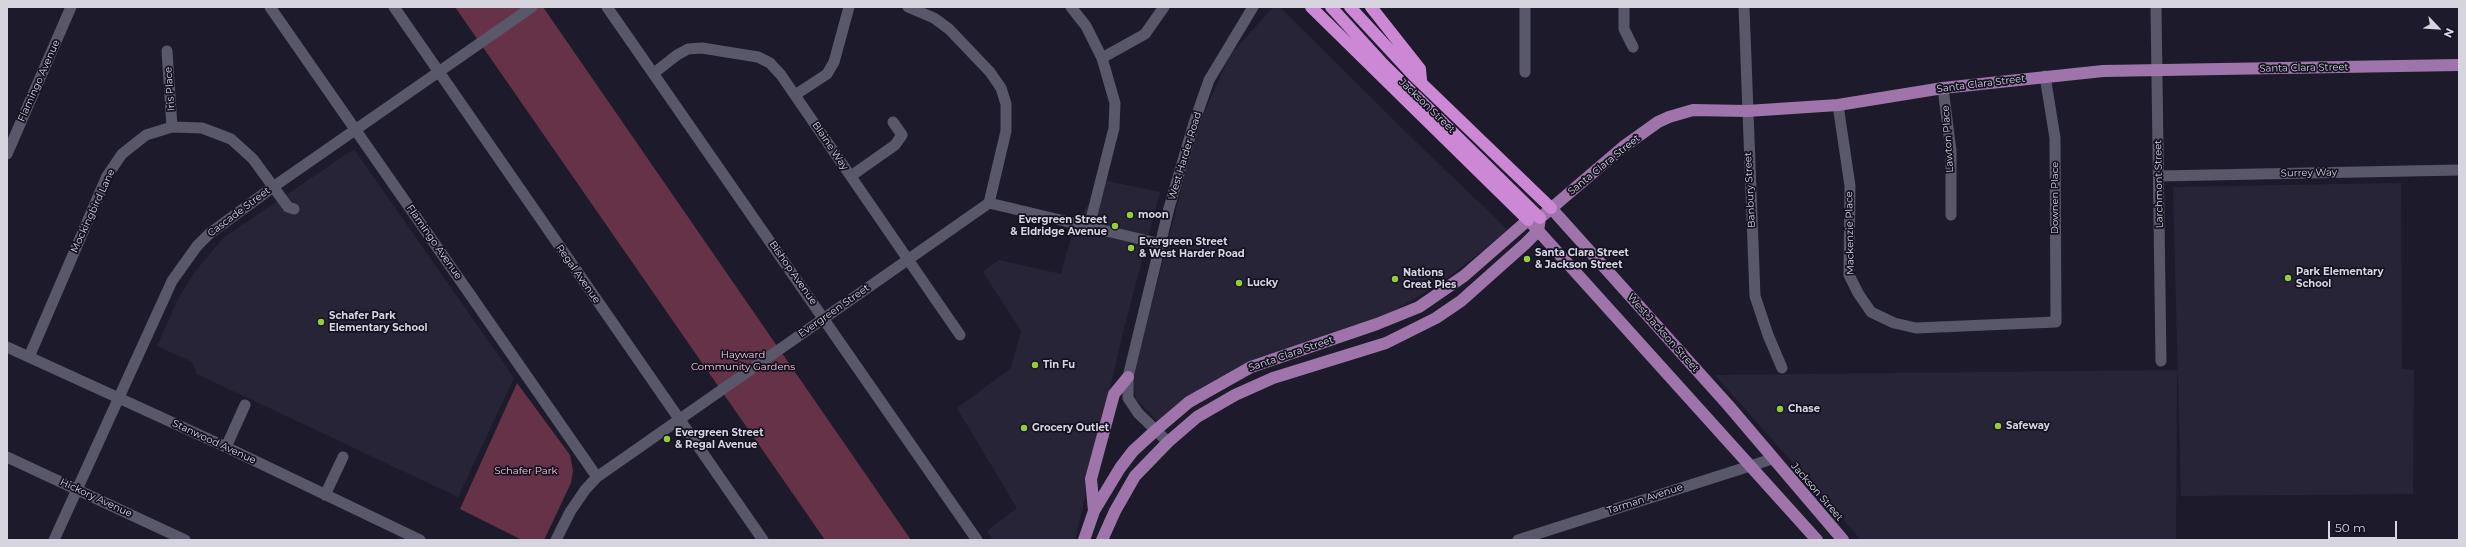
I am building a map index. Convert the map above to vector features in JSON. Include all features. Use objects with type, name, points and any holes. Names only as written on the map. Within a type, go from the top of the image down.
[{"type":"highway","name":"Jackson Street","points":[[1311,7],[1528,220]]},
{"type":"highway","points":[[1331,7],[1383,64],[1540,218]]},
{"type":"highway","name":"Jackson Street","points":[[1350,7],[1421,80],[1551,208]]},
{"type":"highway","points":[[1371,7],[1420,69],[1421,80]]},
{"type":"main road","name":"Santa Clara Street","points":[[1540,218],[1616,152],[1658,122],[1693,110],[1747,111],[1838,105],[1943,88],[2103,71],[2459,65]]},
{"type":"main road","name":"West Jackson Street","points":[[1551,208],[1728,405],[1772,459]]},
{"type":"main road","points":[[1528,220],[1540,218],[1538,231]]},
{"type":"main road","points":[[1528,220],[1816,540]]},
{"type":"main road","name":"Santa Clara Street","points":[[1084,540],[1094,511],[1120,468],[1133,451],[1190,402],[1251,367],[1397,317],[1419,307],[1464,276],[1528,220]]},
{"type":"main road","name":"Santa Clara Street","points":[[1102,540],[1115,511],[1135,476],[1168,442],[1197,417],[1235,395],[1274,378],[1386,343],[1436,318],[1461,301],[1538,231]]},
{"type":"main road","points":[[1094,511],[1091,478],[1114,394],[1128,377]]},
{"type":"main road","name":"Jackson Street","points":[[1772,459],[1843,540]]},
{"type":"street","name":"Flamingo Avenue","points":[[7,154],[71,7]]},
{"type":"street","name":"Flamingo Avenue","points":[[270,7],[597,477]]},
{"type":"street","name":"Regal Avenue","points":[[394,7],[763,540]]},
{"type":"street","name":"Cascade Street","points":[[54,540],[172,281],[188,257],[209,234],[273,186],[532,7]]},
{"type":"street","name":"Bishop Avenue","points":[[608,7],[977,540]]},
{"type":"street","points":[[795,95],[827,74],[834,62],[849,7]]},
{"type":"street","points":[[908,7],[934,18],[949,29],[990,72],[1001,88],[1006,104],[1006,131],[988,203],[1161,244]]},
{"type":"street","points":[[1071,7],[1086,26],[1102,58],[1115,104],[1114,128],[1089,227]]},
{"type":"street","points":[[1102,58],[1145,34],[1164,7]]},
{"type":"street","name":"West Harder Road","points":[[1168,442],[1138,413],[1128,398],[1128,377],[1161,244],[1188,145],[1209,80],[1253,7]]},
{"type":"street","points":[[1525,7],[1526,72]]},
{"type":"street","points":[[1624,7],[1624,29],[1633,47]]},
{"type":"street","name":"Banbury Street","points":[[1744,7],[1755,296],[1768,335],[1782,368]]},
{"type":"street","name":"Larchmont Street","points":[[2156,7],[2161,361]]},
{"type":"street","name":"Blaine Way","points":[[654,73],[688,49],[709,49],[758,57],[770,64],[795,95],[960,335]]},
{"type":"street","name":"Iris Place","points":[[167,51],[172,127]]},
{"type":"street","name":"Downen Place","points":[[2045,76],[2055,138],[2056,322]]},
{"type":"street","name":"Lawton Place","points":[[1943,88],[1951,151],[1951,215]]},
{"type":"street","name":"Mackenzie Place","points":[[1838,105],[1850,186],[1849,275],[1858,293],[1871,312],[1894,323],[1916,328],[2056,322]]},
{"type":"street","points":[[851,176],[895,145],[902,135],[894,122]]},
{"type":"street","name":"Mockingbird Lane","points":[[29,357],[107,176],[122,154],[146,135],[172,127],[202,128],[231,139],[254,159],[288,207],[294,209]]},
{"type":"street","name":"Surrey Way","points":[[2159,176],[2459,170]]},
{"type":"street","name":"Evergreen Street","points":[[556,540],[570,512],[585,490],[597,477],[988,203]]},
{"type":"street","name":"Stanwood Avenue","points":[[7,347],[226,446],[420,540]]},
{"type":"street","points":[[226,446],[245,405]]},
{"type":"street","points":[[325,495],[343,457]]},
{"type":"street","name":"Hickory Avenue","points":[[7,458],[185,540]]},
{"type":"street","name":"Tarman Avenue","points":[[1518,540],[1772,459]]},
{"type":"shaded area","points":[[1273,7],[1280,7],[1417,143],[1508,230],[1444,281],[1383,317],[1260,358],[1202,387],[1158,422],[1136,399],[1132,379],[1197,129],[1230,55]]},
{"type":"shaded area","name":"Schafer Park Elementary School","points":[[354,149],[514,378],[458,497],[197,374],[192,362],[157,346],[178,299],[194,273],[223,238]]},
{"type":"shaded area","points":[[1103,180],[1160,192],[1124,328],[1075,540],[993,540],[987,531],[1017,508],[957,408],[1011,368],[1021,331],[983,272],[999,260],[1061,274],[1073,230]]},
{"type":"shaded area","name":"Park Elementary School","points":[[2401,183],[2402,369],[2414,370],[2413,494],[2181,496],[2173,187]]},
{"type":"shaded area","points":[[2177,370],[2176,540],[1861,540],[1715,375]]},
{"type":"green space","name":"Hayward Community Gardens","points":[[455,7],[543,7],[911,540],[825,540]]},
{"type":"green space","name":"Schafer Park","points":[[517,383],[570,455],[573,471],[571,483],[544,540],[522,540],[460,509]]},
{"type":"place","name":"moon","points":[[1130,215]]},
{"type":"place","name":"Evergreen Street & Eldridge Avenue","points":[[1115,226]]},
{"type":"place","name":"Evergreen Street & West Harder Road","points":[[1131,248]]},
{"type":"place","name":"Santa Clara Street & Jackson Street","points":[[1527,259]]},
{"type":"place","name":"Park Elementary School","points":[[2288,278]]},
{"type":"place","name":"Nations Great Pies","points":[[1395,279]]},
{"type":"place","name":"Lucky","points":[[1239,283]]},
{"type":"place","name":"Schafer Park Elementary School","points":[[321,322]]},
{"type":"place","name":"Tin Fu","points":[[1035,365]]},
{"type":"place","name":"Chase","points":[[1780,409]]},
{"type":"place","name":"Safeway","points":[[1998,426]]},
{"type":"place","name":"Grocery Outlet","points":[[1024,428]]},
{"type":"place","name":"Evergreen Street & Regal Avenue","points":[[667,439]]}]
